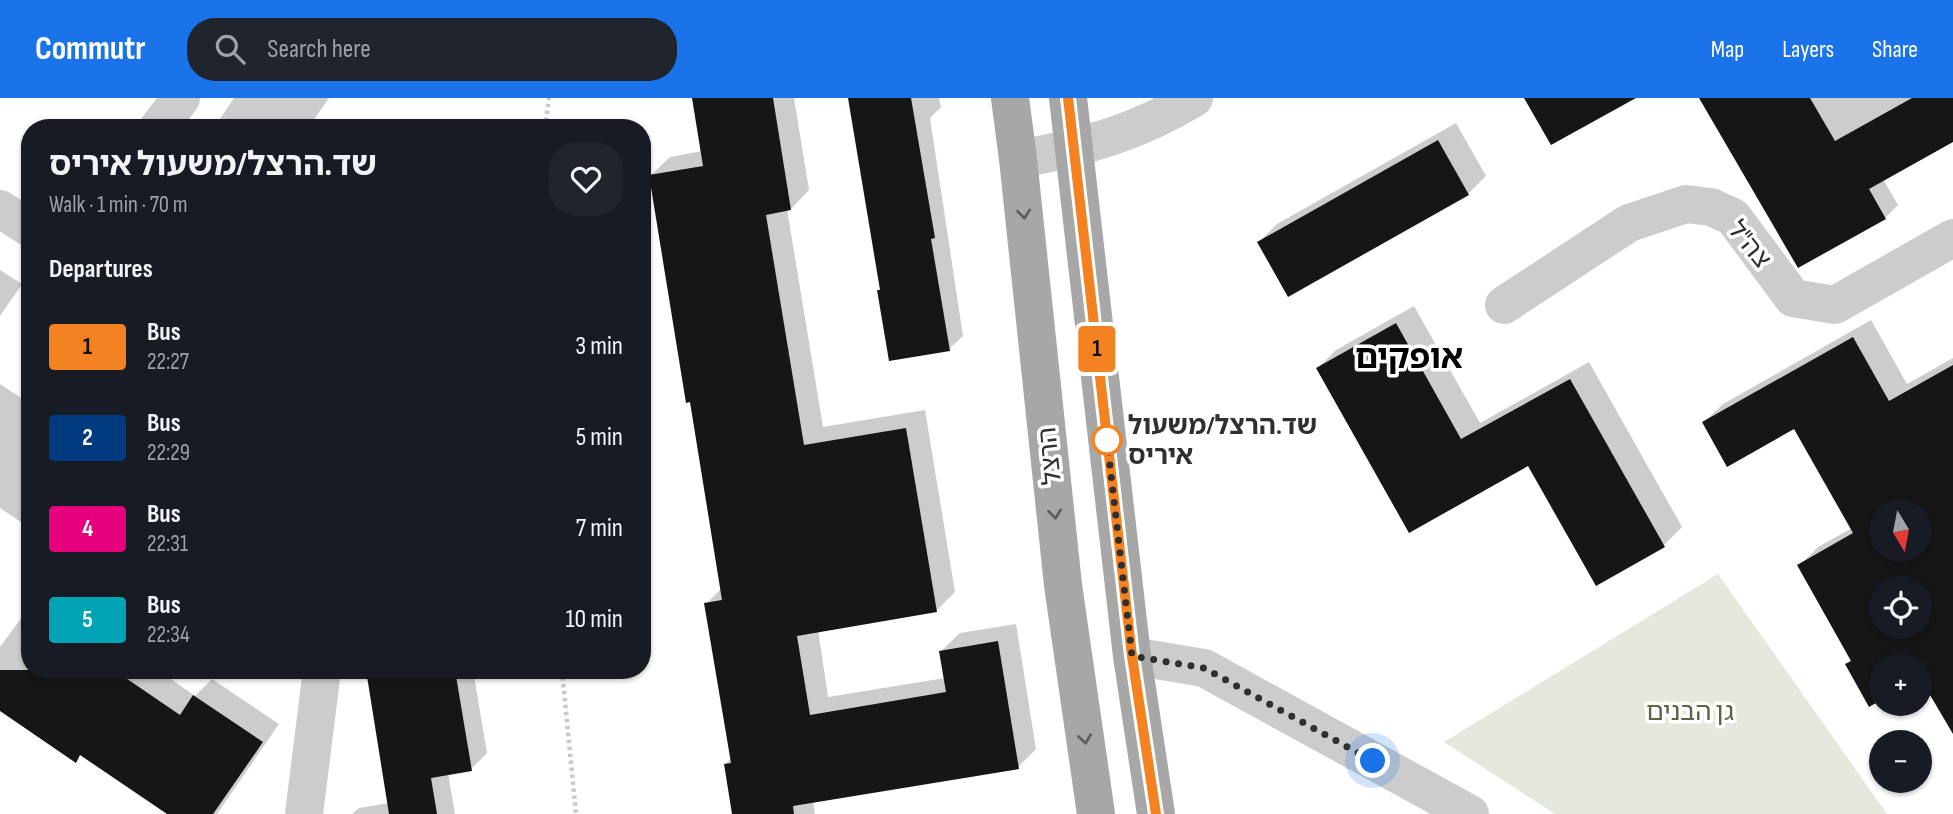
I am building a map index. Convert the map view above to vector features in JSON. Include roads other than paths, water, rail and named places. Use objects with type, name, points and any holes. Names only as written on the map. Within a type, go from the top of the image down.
[{"type":"main road","name":"הרצל","points":[[1010,98],[1063,585],[1096,814]]},
{"type":"main road","points":[[1068,98],[1132,656],[1156,814]]},
{"type":"street","points":[[165,119],[181,98]]},
{"type":"street","points":[[1018,159],[1074,149],[1127,132],[1194,98]]},
{"type":"street","name":"צה\"ל","points":[[1504,305],[1629,223],[1686,204],[1710,207],[1733,217],[1793,299],[1835,305],[1953,238]]},
{"type":"street","points":[[0,209],[21,222]]},
{"type":"street","points":[[1132,656],[1204,668],[1470,814]]},
{"type":"street","points":[[304,814],[321,679]]},
{"type":"place","name":"שד.הרצל/משעול איריס","points":[[1107,440]]},
{"type":"district","name":"אופקים","points":[[1409,356]]},
{"type":"park label","name":"גן הבנים","points":[[1690,711]]}]
